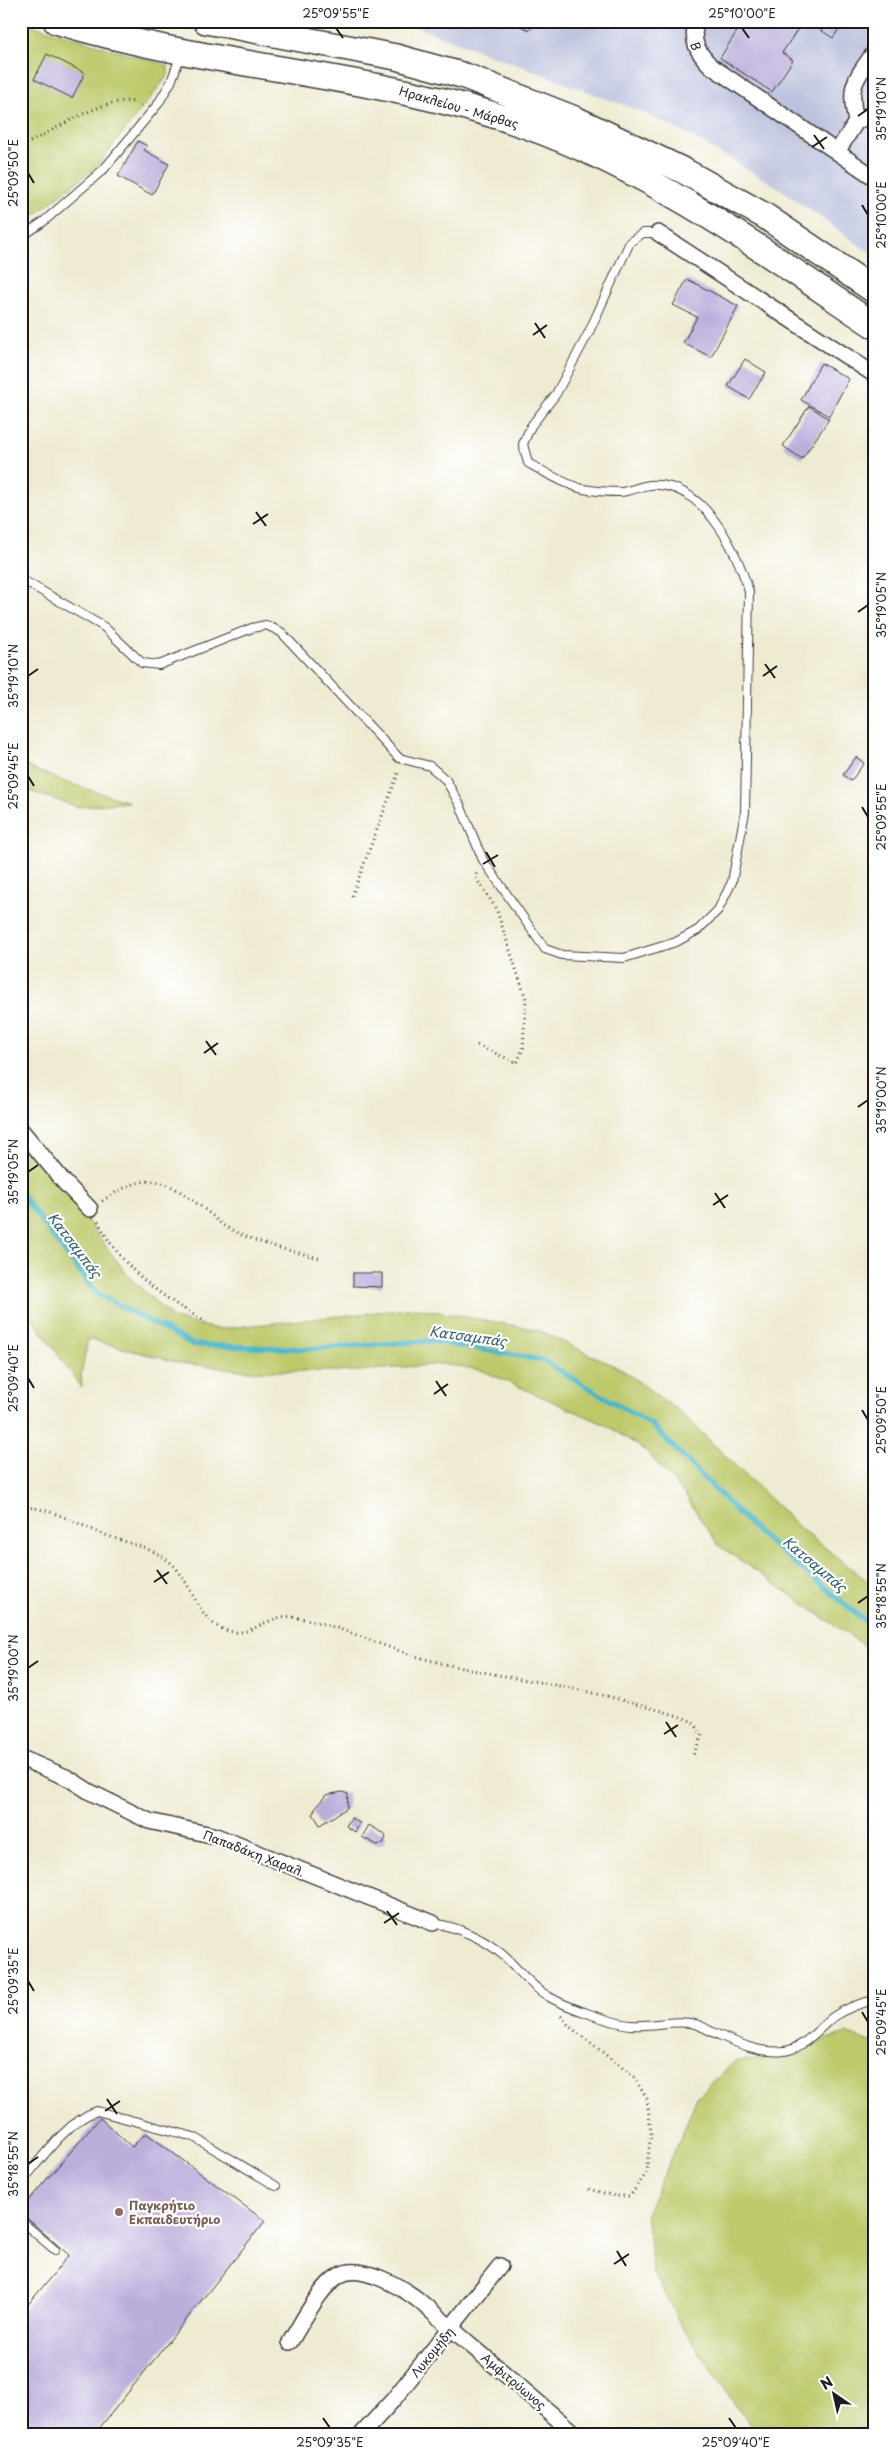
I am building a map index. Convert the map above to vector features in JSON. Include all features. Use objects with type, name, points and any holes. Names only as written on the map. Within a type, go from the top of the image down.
[{"type":"main road","name":"Ηρακλείου - Μάρθας","points":[[56,21],[107,37],[182,52],[309,72],[399,90],[488,113],[552,136],[617,164],[736,233],[875,326]]},
{"type":"main road","name":"Ηρακλείου - Μάρθας","points":[[206,21],[396,57],[465,76],[577,120],[684,171],[765,216],[875,291]]},
{"type":"street","name":"Β","points":[[696,21],[693,35],[698,53],[711,66],[875,178]]},
{"type":"street","points":[[856,122],[851,99],[853,84],[875,51]]},
{"type":"street","points":[[837,152],[856,122],[875,112]]},
{"type":"street","points":[[658,233],[875,375]]},
{"type":"street","points":[[21,1130],[58,1175],[90,1209]]},
{"type":"street","name":"Παπαδάκη Χαραλ.","points":[[21,1758],[68,1778],[90,1792],[149,1821],[216,1836],[434,1923]]},
{"type":"street","name":"Λυκομήδη","points":[[361,2435],[393,2400],[500,2266]]},
{"type":"street","name":"Αμφιτρύωνος","points":[[290,2342],[326,2288],[337,2277],[346,2272],[364,2274],[399,2287],[417,2299],[576,2435]]},
{"type":"lane","points":[[21,237],[43,222],[104,169],[152,112],[171,82],[182,52]]},
{"type":"lane","points":[[21,580],[104,628],[142,663],[158,665],[252,628],[266,625],[281,632],[399,758],[430,766],[446,780],[460,805],[483,860],[545,949],[562,955],[624,958],[676,942],[698,930],[718,910],[732,882],[745,812],[749,592],[733,550],[715,521],[693,498],[669,488],[651,485],[621,492],[582,489],[547,474],[528,463],[523,444],[531,426],[561,385],[630,242],[643,233],[658,233]]},
{"type":"lane","points":[[434,1923],[456,1927],[503,1955],[546,1996],[615,2022],[655,2025],[674,2020],[697,2024],[720,2036],[762,2051],[786,2051],[801,2044],[834,2016],[858,2003],[875,2000]]},
{"type":"lane","points":[[21,2183],[73,2125],[85,2115],[97,2111],[194,2137],[276,2186]]},
{"type":"lane","points":[[23,2226],[56,2250]]},
{"type":"path","points":[[21,146],[61,125],[119,100],[136,100],[152,112]]},
{"type":"path","points":[[352,896],[403,759]]},
{"type":"path","points":[[476,1045],[517,1063],[523,1048],[526,999],[496,908],[475,877],[483,860]]},
{"type":"path","points":[[206,1322],[157,1292],[132,1268],[105,1237],[90,1209],[135,1182],[158,1181],[204,1209],[228,1228],[257,1241],[319,1258]]},
{"type":"path","points":[[21,1507],[32,1507],[61,1516],[101,1534],[151,1552],[173,1565],[186,1581],[209,1620],[225,1630],[243,1633],[259,1628],[270,1619],[290,1616],[327,1624],[422,1658],[603,1695],[693,1721],[702,1735],[692,1758]]},
{"type":"path","points":[[546,1996],[568,2026],[634,2077],[647,2099],[651,2133],[646,2174],[630,2196],[615,2196],[588,2189]]},
{"type":"shaded area","points":[[401,21],[875,21],[875,256],[776,186],[687,134],[642,112]]},
{"type":"green space","points":[[21,22],[168,66],[168,75],[97,166],[21,226]]},
{"type":"green space","points":[[21,764],[62,781],[129,802],[78,807],[29,791],[21,788]]},
{"type":"green space","points":[[21,1144],[77,1207],[129,1277],[174,1319],[217,1329],[416,1308],[538,1330],[621,1369],[679,1411],[801,1529],[875,1587],[875,1653],[718,1545],[685,1495],[646,1451],[606,1425],[481,1370],[442,1364],[359,1371],[248,1371],[180,1363],[88,1339],[81,1375],[82,1388],[36,1324],[21,1296]]},
{"type":"green space","points":[[846,2033],[875,2044],[875,2435],[760,2435],[747,2422],[678,2320],[653,2271],[646,2214],[697,2097],[735,2061],[800,2055],[820,2041]]},
{"type":"building","points":[[508,21],[533,21],[530,30]]},
{"type":"building","points":[[735,21],[803,21],[782,53],[793,60],[772,92],[720,58],[741,25]]},
{"type":"building","points":[[807,21],[844,21],[833,38]]},
{"type":"building","points":[[47,54],[85,73],[72,98],[34,79]]},
{"type":"building","points":[[138,141],[147,146],[144,150],[169,164],[152,195],[118,176]]},
{"type":"building","points":[[687,279],[738,306],[711,357],[683,343],[697,317],[673,305]]},
{"type":"building","points":[[745,359],[766,372],[749,399],[728,386]]},
{"type":"building","points":[[821,363],[849,379],[829,416],[801,400]]},
{"type":"building","points":[[809,406],[829,419],[802,459],[783,446]]},
{"type":"building","points":[[856,757],[864,763],[851,781],[843,775]]},
{"type":"building","points":[[353,1273],[382,1273],[382,1287],[353,1286]]},
{"type":"building","points":[[342,1792],[348,1794],[347,1808],[320,1825],[313,1814],[315,1808],[326,1795]]},
{"type":"building","points":[[351,1818],[360,1823],[355,1832],[346,1826]]},
{"type":"building","points":[[369,1825],[384,1834],[386,1837],[383,1844],[377,1845],[362,1837]]},
{"type":"building","name":"Παγκρήτιο Εκπαιδευτήριο","points":[[100,2118],[132,2147],[146,2133],[265,2221],[94,2435],[21,2435],[21,2313],[69,2255],[21,2213],[21,2209]]},
{"type":"waterway","name":"Κατσαμπάς","points":[[21,1194],[96,1293],[194,1345],[304,1349],[432,1341],[542,1360],[652,1425],[756,1531],[875,1629]]},
{"type":"place","name":"Παγκρήτιο Εκπαιδευτήριο","points":[[119,2212]]}]
